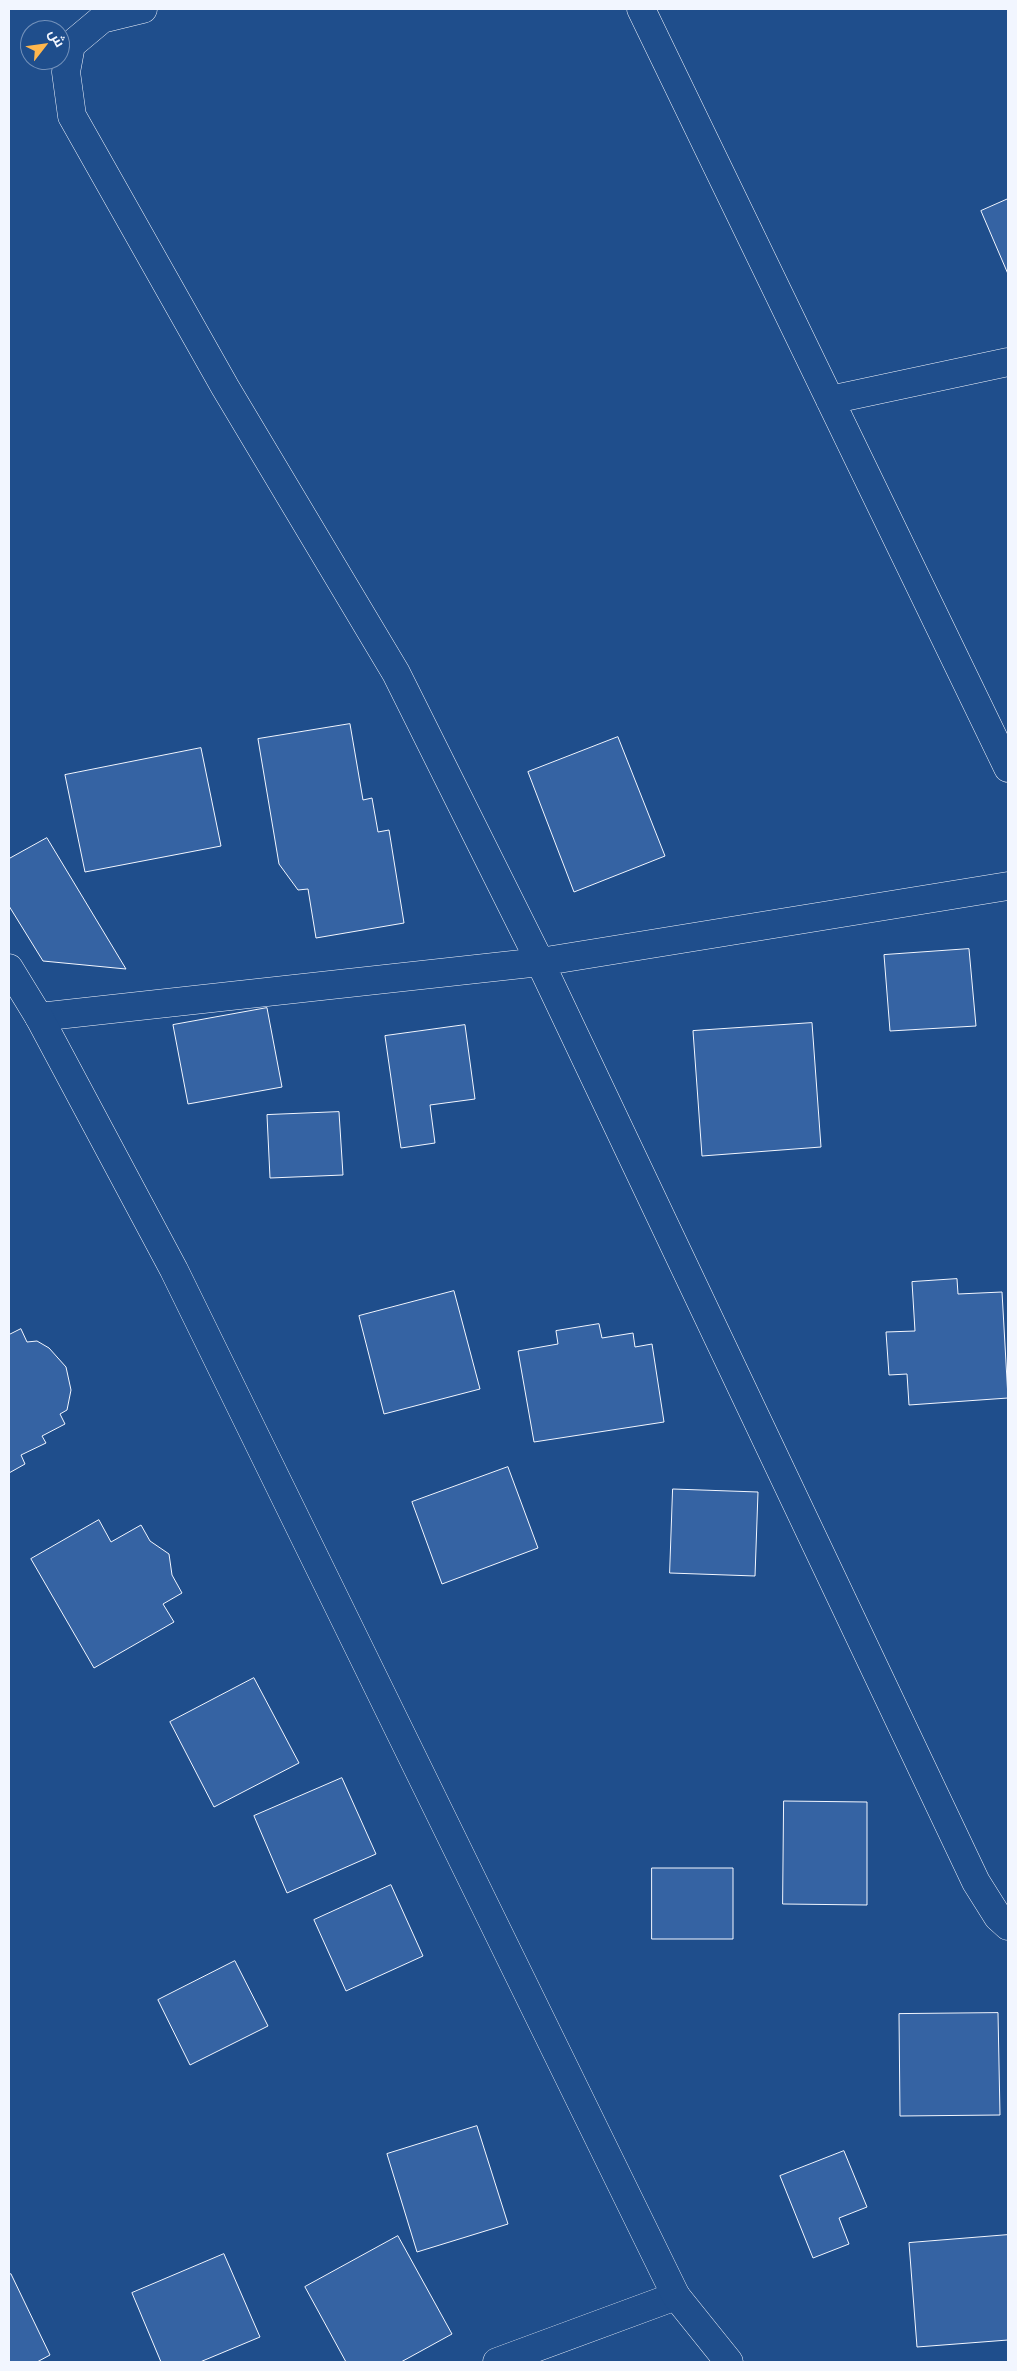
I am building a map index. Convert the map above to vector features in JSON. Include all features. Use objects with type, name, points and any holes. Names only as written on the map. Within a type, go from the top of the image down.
[{"type":"street","points":[[143,9],[102,19],[72,44],[66,72],[72,116],[221,378],[396,673],[540,962],[976,1882],[998,1917],[1008,1926]]},
{"type":"street","points":[[641,9],[1008,768]]},
{"type":"street","points":[[830,400],[1008,362]]},
{"type":"street","points":[[39,1017],[540,962],[1008,886]]},
{"type":"street","points":[[9,968],[39,1017],[174,1270],[676,2296],[729,2362]]},
{"type":"street","points":[[497,2362],[676,2296]]},
{"type":"building","points":[[1008,199],[1008,274],[981,211]]},
{"type":"building","points":[[350,724],[363,800],[372,798],[378,832],[389,830],[404,923],[316,938],[308,889],[298,890],[279,864],[258,739]]},
{"type":"building","points":[[618,737],[665,856],[574,892],[528,772]]},
{"type":"building","points":[[201,748],[221,846],[85,872],[65,775]]},
{"type":"building","points":[[47,838],[126,969],[43,961],[9,906],[9,859]]},
{"type":"building","points":[[969,949],[976,1026],[890,1031],[884,955]]},
{"type":"building","points":[[267,1008],[282,1087],[188,1104],[173,1025]]},
{"type":"building","points":[[812,1023],[821,1147],[702,1156],[693,1031]]},
{"type":"building","points":[[465,1025],[475,1099],[430,1105],[435,1143],[401,1148],[385,1036]]},
{"type":"building","points":[[339,1112],[343,1175],[270,1178],[267,1115]]},
{"type":"building","points":[[957,1279],[958,1294],[1002,1292],[1008,1398],[909,1405],[907,1374],[889,1375],[886,1332],[915,1331],[912,1282]]},
{"type":"building","points":[[454,1291],[480,1389],[384,1414],[359,1316]]},
{"type":"building","points":[[599,1324],[602,1338],[633,1333],[635,1347],[652,1344],[664,1422],[534,1442],[518,1351],[558,1344],[556,1331]]},
{"type":"building","points":[[21,1329],[27,1342],[37,1341],[49,1348],[66,1367],[71,1390],[67,1410],[60,1414],[65,1424],[42,1436],[46,1443],[21,1455],[25,1464],[9,1473],[9,1335]]},
{"type":"building","points":[[508,1467],[538,1548],[442,1584],[412,1502]]},
{"type":"building","points":[[673,1489],[758,1492],[755,1576],[670,1573]]},
{"type":"building","points":[[99,1520],[111,1542],[141,1525],[150,1541],[169,1554],[172,1575],[182,1593],[163,1604],[174,1622],[94,1668],[31,1559]]},
{"type":"building","points":[[254,1678],[299,1763],[214,1807],[170,1722]]},
{"type":"building","points":[[342,1778],[376,1854],[287,1893],[254,1816]]},
{"type":"building","points":[[784,1801],[867,1802],[867,1905],[783,1904]]},
{"type":"building","points":[[652,1868],[733,1868],[733,1939],[652,1939]]},
{"type":"building","points":[[391,1885],[423,1956],[346,1991],[314,1920]]},
{"type":"building","points":[[235,1961],[268,2026],[190,2065],[158,2000]]},
{"type":"building","points":[[998,2013],[1000,2115],[900,2116],[899,2014]]},
{"type":"building","points":[[477,2126],[508,2224],[417,2252],[387,2154]]},
{"type":"building","points":[[844,2151],[867,2207],[839,2218],[849,2244],[813,2258],[780,2176]]},
{"type":"building","points":[[1008,2235],[1008,2340],[917,2347],[909,2243]]},
{"type":"building","points":[[398,2236],[452,2334],[401,2362],[346,2362],[305,2287]]},
{"type":"building","points":[[224,2254],[260,2337],[200,2362],[161,2362],[132,2293]]},
{"type":"building","points":[[11,2274],[50,2355],[37,2362],[9,2362],[9,2275]]}]
